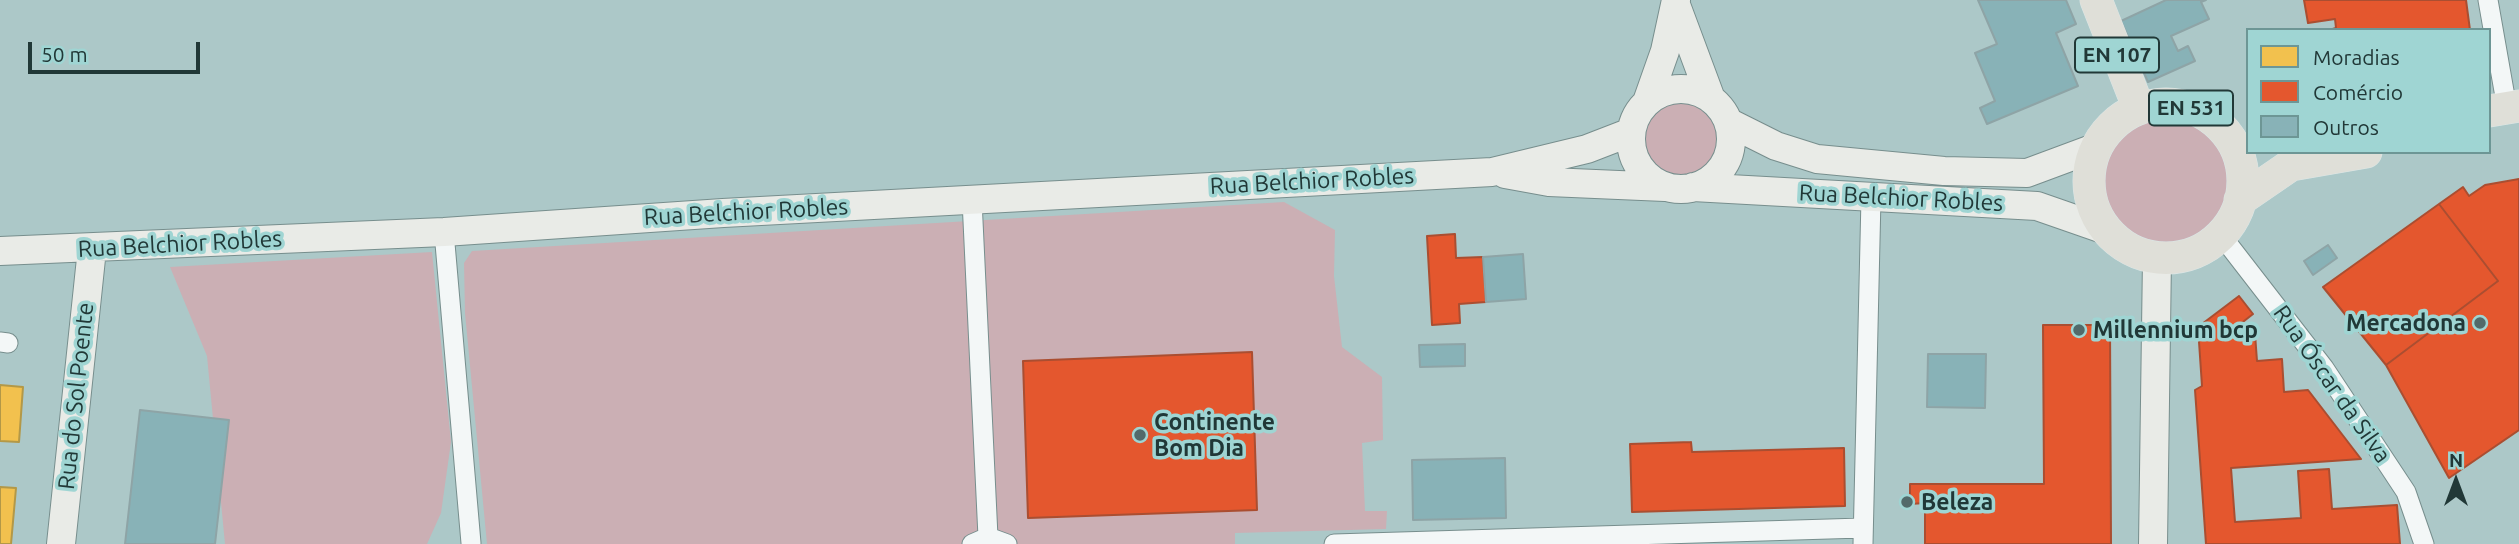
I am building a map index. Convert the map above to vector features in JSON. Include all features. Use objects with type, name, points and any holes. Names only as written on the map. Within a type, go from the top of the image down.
[{"type":"main road","name":"EN 107","points":[[2096,0],[2139,109]]},
{"type":"main road","points":[[1676,2],[1711,99],[1728,122],[1730,150],[1725,163],[1706,183],[1679,187],[1650,178],[1638,166],[1632,149],[1631,132],[1636,116],[1647,102],[1657,77],[1676,2]]},
{"type":"main road","points":[[1647,102],[1671,90],[1699,92],[1711,99]]},
{"type":"main road","name":"EN 531","points":[[2106,230],[2095,211],[2089,190],[2090,168],[2097,147],[2122,118],[2159,103],[2180,104],[2219,126],[2240,143],[2241,200]]},
{"type":"main road","name":"Rua Belchior Robles","points":[[1728,122],[1776,146],[1817,159],[1944,171],[2027,173],[2097,147]]},
{"type":"main road","name":"Rua Belchior Robles","points":[[0,251],[444,232],[1492,172],[1587,149],[1631,132]]},
{"type":"main road","points":[[2106,230],[2120,243],[2157,258],[2180,257],[2202,249],[2221,234],[2241,200],[2291,165],[2354,154]]},
{"type":"main road","name":"Rua Belchior Robles","points":[[1492,172],[1549,182],[2037,206],[2106,230]]},
{"type":"main road","name":"Rua do Sol Poente","points":[[61,544],[92,249]]},
{"type":"main road","points":[[2153,544],[2157,258]]},
{"type":"street","points":[[2488,0],[2505,116]]},
{"type":"street","points":[[1334,544],[1863,536],[1871,198]]},
{"type":"street","points":[[972,200],[980,540],[1007,544]]},
{"type":"street","points":[[444,232],[471,543]]},
{"type":"street","name":"Rua Óscar da Silva","points":[[2221,234],[2324,368],[2399,481],[2406,492],[2424,544]]},
{"type":"shaded area","points":[[1689,99],[1702,105],[1713,116],[1719,129],[1717,152],[1702,169],[1689,175],[1673,175],[1660,169],[1645,152],[1643,129],[1649,116],[1666,101]]},
{"type":"shaded area","points":[[2167,117],[2191,122],[2212,135],[2225,156],[2230,180],[2225,204],[2212,225],[2191,238],[2167,243],[2143,238],[2122,225],[2109,204],[2104,180],[2109,156],[2122,135],[2143,122]]},
{"type":"shaded area","points":[[1284,202],[1335,230],[1334,276],[1342,347],[1382,377],[1383,440],[1362,443],[1365,511],[1387,511],[1386,529],[1235,533],[1235,544],[487,544],[465,313],[464,263],[472,251]]},
{"type":"shaded area","points":[[432,252],[451,442],[441,513],[427,544],[225,544],[207,356],[170,267]]},
{"type":"building: Moradias","points":[[0,385],[23,387],[19,442],[0,441]]},
{"type":"building: Moradias","points":[[0,487],[16,488],[11,544],[0,544]]},
{"type":"building: Comércio","points":[[2304,0],[2466,0],[2470,28],[2336,28],[2335,19],[2308,23]]},
{"type":"building: Comércio","name":"Mercadona","points":[[2519,179],[2519,430],[2449,478],[2386,365],[2498,281],[2439,204],[2463,187],[2469,196],[2485,185]]},
{"type":"building: Comércio","points":[[2439,204],[2498,281],[2386,365],[2323,287]]},
{"type":"building: Comércio","points":[[1455,234],[1456,258],[1483,257],[1486,302],[1459,304],[1460,323],[1432,325],[1427,236]]},
{"type":"building: Comércio","points":[[2239,296],[2253,314],[2225,336],[2255,334],[2257,361],[2282,359],[2284,392],[2308,390],[2361,459],[2231,468],[2235,522],[2301,518],[2298,471],[2329,469],[2332,509],[2397,505],[2400,544],[2206,544],[2195,390],[2202,386],[2198,327]]},
{"type":"building: Comércio","points":[[2043,325],[2110,325],[2111,544],[1925,544],[1925,503],[1910,504],[1910,484],[2044,484]]},
{"type":"building: Comércio","name":"Continente Bom Dia","points":[[1252,352],[1257,510],[1028,518],[1023,361]]},
{"type":"building: Comércio","points":[[1691,442],[1692,452],[1844,448],[1845,506],[1632,512],[1630,444]]},
{"type":"building: Outros","points":[[1978,0],[2066,0],[2076,24],[2056,33],[2078,86],[1987,124],[1980,108],[1995,101],[1975,53],[1997,44]]},
{"type":"building: Outros","points":[[2166,0],[2206,0],[2201,2],[2209,19],[2171,36],[2178,51],[2188,46],[2195,61],[2148,82],[2121,21]]},
{"type":"building: Outros","points":[[2328,245],[2337,258],[2313,275],[2304,261]]},
{"type":"building: Outros","points":[[1523,254],[1526,299],[1486,302],[1483,257]]},
{"type":"building: Outros","points":[[1465,344],[1465,366],[1420,367],[1419,345]]},
{"type":"building: Outros","points":[[1928,354],[1986,354],[1985,408],[1927,407]]},
{"type":"building: Outros","points":[[140,410],[229,420],[215,544],[125,544]]},
{"type":"building: Outros","points":[[1505,458],[1506,518],[1413,520],[1412,460]]},
{"type":"place","name":"Mercadona","points":[[2480,323]]},
{"type":"place","name":"Millennium bcp","points":[[2079,330]]},
{"type":"place","name":"Continente Bom Dia","points":[[1140,435]]},
{"type":"place","name":"Beleza","points":[[1907,502]]}]
